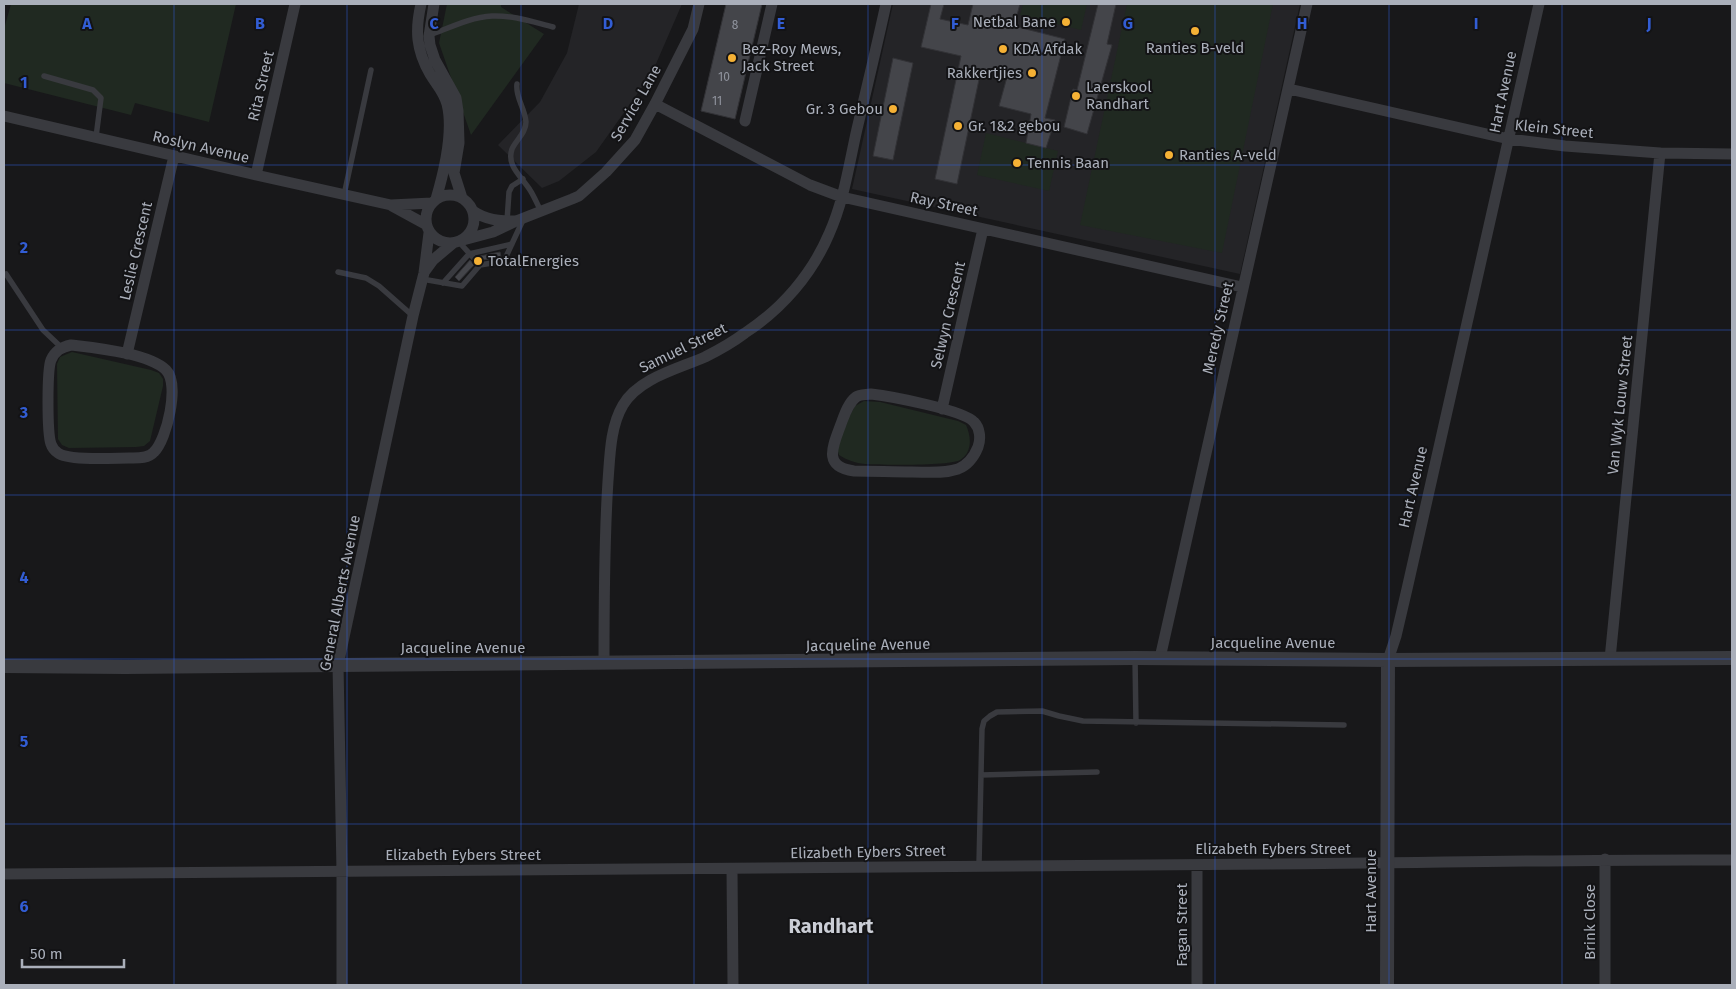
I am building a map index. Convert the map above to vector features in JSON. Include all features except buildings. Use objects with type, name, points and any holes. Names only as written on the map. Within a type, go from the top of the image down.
[{"type":"street","name":"Rita Street","points":[[256,175],[295,4]]},
{"type":"street","points":[[421,4],[417,21],[417,40],[423,60],[442,91],[448,112],[445,162],[434,201],[426,213],[427,228]]},
{"type":"street","points":[[434,4],[429,36],[430,45],[435,60],[456,98],[459,143],[454,173],[462,198]]},
{"type":"street","name":"Service Lane","points":[[458,242],[493,232],[516,220],[579,196],[606,172],[635,140],[656,104],[693,29],[699,4]]},
{"type":"street","points":[[745,121],[772,4]]},
{"type":"street","name":"Samuel Street","points":[[604,663],[604,533],[616,420],[630,394],[640,386],[708,356],[746,333],[772,313],[797,288],[814,263],[829,234],[842,197],[886,4]]},
{"type":"street","name":"Meredy Street","points":[[1160,658],[1307,4]]},
{"type":"street","name":"Hart Avenue","points":[[1387,985],[1388,660],[1396,636],[1407,589],[1539,4]]},
{"type":"street","name":"Klein Street","points":[[1289,89],[1509,139],[1565,146],[1660,153],[1732,154]]},
{"type":"street","name":"Ray Street","points":[[656,104],[810,185],[842,197],[1242,287]]},
{"type":"street","name":"Roslyn Avenue","points":[[4,116],[391,205]]},
{"type":"street","name":"Van Wyk Louw Street","points":[[1610,659],[1660,153]]},
{"type":"street","name":"Leslie Crescent","points":[[127,354],[174,156]]},
{"type":"street","points":[[391,205],[434,201],[449,195],[462,198],[473,211],[484,218],[516,220]]},
{"type":"street","points":[[391,205],[427,228],[435,239],[443,243],[458,242]]},
{"type":"street","points":[[423,276],[437,256],[471,232],[474,222],[473,211]]},
{"type":"street","name":"General Alberts Avenue","points":[[342,985],[338,665],[423,276],[427,228]]},
{"type":"street","name":"Selwyn Crescent","points":[[942,409],[983,229]]},
{"type":"street","points":[[71,345],[127,354],[158,364],[171,377],[171,406],[160,443],[153,454],[145,458],[69,457],[56,452],[50,444],[49,428],[48,376],[54,354],[61,347],[71,345]]},
{"type":"street","points":[[861,395],[883,396],[942,409],[969,418],[978,429],[980,436],[975,455],[960,468],[938,472],[854,471],[846,470],[834,461],[832,448],[844,415],[855,398],[861,395]]},
{"type":"street","name":"Jacqueline Avenue","points":[[4,666],[125,667],[1135,658],[1388,660],[1732,658]]},
{"type":"street","name":"Elizabeth Eybers Street","points":[[4,874],[732,869],[979,865],[1387,864],[1605,859],[1732,860]]},
{"type":"street","name":"Brink Close","points":[[1605,859],[1605,985]]},
{"type":"street","name":"Fagan Street","points":[[1197,865],[1197,985]]},
{"type":"street","points":[[732,869],[733,985]]},
{"type":"lane","points":[[417,40],[464,23],[491,16],[519,18],[553,27]]},
{"type":"lane","points":[[344,195],[371,70]]},
{"type":"lane","points":[[44,76],[79,84],[94,90],[101,98],[96,137]]},
{"type":"lane","points":[[517,84],[516,90],[525,115],[526,124],[512,150],[510,160],[514,169],[523,179],[540,211]]},
{"type":"lane","points":[[423,276],[443,283],[461,286],[480,265],[504,261],[512,244],[516,220],[509,192],[512,186],[523,179]]},
{"type":"lane","points":[[458,242],[480,265]]},
{"type":"lane","points":[[443,283],[469,254],[512,244]]},
{"type":"lane","points":[[338,272],[366,278],[379,286],[413,316]]},
{"type":"lane","points":[[6,274],[43,330],[61,347]]},
{"type":"lane","points":[[1135,658],[1136,723]]},
{"type":"lane","points":[[979,865],[982,729],[984,721],[997,712],[1035,710],[1084,721],[1136,723],[1344,725]]},
{"type":"lane","points":[[981,775],[1097,772]]},
{"type":"shaded area","points":[[11,4],[236,4],[209,122],[135,103],[131,115],[4,83],[4,29]]},
{"type":"shaded area","points":[[447,4],[501,4],[501,7],[544,34],[471,135],[439,43]]},
{"type":"shaded area","points":[[579,4],[682,4],[652,73],[596,152],[559,181],[542,188],[498,145],[540,102],[567,53]]},
{"type":"shaded area","name":"Laerskool Randhart","points":[[893,4],[1300,4],[1240,274],[852,189]]},
{"type":"shaded area","name":"Netbal Bane","points":[[1023,4],[1087,4],[1081,30],[1020,15]]},
{"type":"shaded area","name":"Ranties A-veld","points":[[1127,4],[1273,4],[1222,253],[1080,225]]},
{"type":"shaded area","name":"Tennis Baan","points":[[986,133],[1058,151],[1049,191],[977,175]]},
{"type":"shaded area","points":[[72,352],[159,373],[163,379],[163,386],[150,441],[144,446],[69,448],[62,445],[58,439],[57,364],[60,357]]},
{"type":"shaded area","points":[[864,401],[880,402],[958,421],[966,425],[970,439],[967,453],[960,460],[954,462],[899,465],[865,464],[854,462],[839,455],[837,448],[848,419],[855,406]]},
{"type":"place","name":"Netbal Bane","points":[[1066,22]]},
{"type":"place","name":"Ranties B-veld","points":[[1195,31]]},
{"type":"place","name":"KDA Afdak","points":[[1003,49]]},
{"type":"place","name":"Bez-Roy Mews, Jack Street","points":[[732,58]]},
{"type":"place","name":"Rakkertjies","points":[[1032,73]]},
{"type":"place","name":"Laerskool Randhart","points":[[1076,96]]},
{"type":"place","name":"Gr. 3 Gebou","points":[[893,109]]},
{"type":"place","name":"Gr. 1&2 gebou","points":[[958,126]]},
{"type":"place","name":"Ranties A-veld","points":[[1169,155]]},
{"type":"place","name":"Tennis Baan","points":[[1017,163]]},
{"type":"place","name":"TotalEnergies","points":[[478,261]]},
{"type":"district","name":"Randhart","points":[[831,926]]}]
